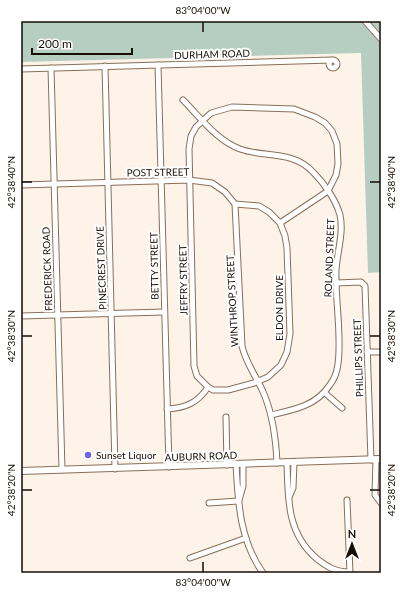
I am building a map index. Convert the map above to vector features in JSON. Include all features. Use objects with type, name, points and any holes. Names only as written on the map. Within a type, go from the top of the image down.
[{"type":"main road","name":"AUBURN ROAD","points":[[21,471],[376,459]]},
{"type":"street","points":[[365,21],[381,39]]},
{"type":"street","name":"DURHAM ROAD","points":[[21,69],[325,60],[336,61],[336,65],[332,68],[325,60]]},
{"type":"street","name":"BETTY STREET","points":[[158,64],[169,467]]},
{"type":"street","name":"PINECREST DRIVE","points":[[105,66],[115,468]]},
{"type":"street","name":"FREDERICK ROAD","points":[[51,68],[62,470]]},
{"type":"street","name":"ROLAND STREET","points":[[183,100],[226,142],[240,149],[257,153],[282,154],[297,160],[312,171],[328,191],[340,216],[336,282],[338,363],[334,378],[325,393],[315,401],[304,407],[271,416]]},
{"type":"street","points":[[203,119],[218,109],[232,106],[289,108],[315,117],[330,128],[337,144],[337,170],[328,191],[280,223],[269,212],[259,206],[235,204]]},
{"type":"street","name":"JEFFRY STREET","points":[[203,119],[196,127],[190,140],[190,180],[194,366],[197,376],[208,387]]},
{"type":"street","name":"POST STREET","points":[[21,185],[190,180],[212,183],[224,192],[235,204]]},
{"type":"street","name":"WINTHROP STREET","points":[[235,204],[242,346],[247,362],[258,381],[271,416],[275,437],[276,463]]},
{"type":"street","name":"ELDON DRIVE","points":[[258,381],[268,377],[278,368],[285,357],[290,341],[287,248],[285,236],[280,223]]},
{"type":"street","name":"PHILLIPS STREET","points":[[336,282],[361,282],[365,286],[367,352],[376,459],[375,495],[381,503]]},
{"type":"street","points":[[21,316],[164,312]]},
{"type":"street","points":[[367,352],[381,352]]},
{"type":"street","points":[[167,410],[188,406],[200,398],[208,387],[213,390],[224,390],[258,381]]},
{"type":"street","points":[[325,393],[342,408]]},
{"type":"street","points":[[226,417],[228,465]]},
{"type":"street","points":[[287,462],[289,506],[293,525],[304,546],[325,566],[337,571],[350,572],[347,500]]},
{"type":"street","points":[[289,497],[294,488],[294,462]]},
{"type":"street","points":[[240,464],[238,501],[241,522],[253,557],[263,573]]},
{"type":"street","points":[[209,502],[238,501]]},
{"type":"street","points":[[190,558],[246,538]]},
{"type":"green space","points":[[21,21],[381,21],[381,272],[368,273],[361,53],[21,62]]},
{"type":"place","name":"Sunset Liquor","points":[[88,455]]}]
